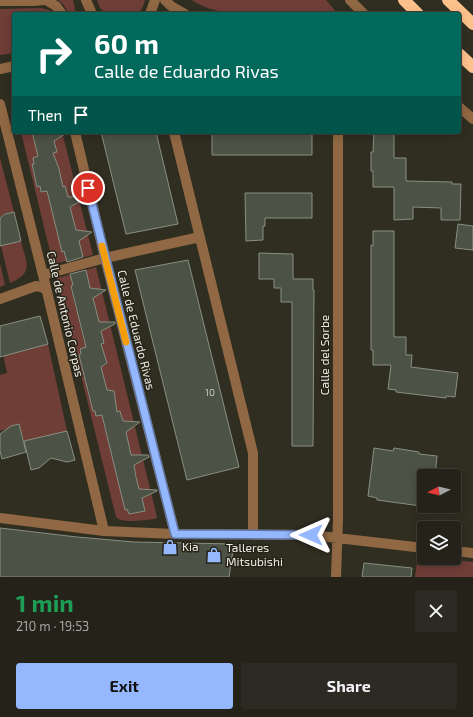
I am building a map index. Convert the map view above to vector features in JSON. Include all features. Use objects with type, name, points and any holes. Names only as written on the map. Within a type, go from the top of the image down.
[{"type":"highway","points":[[404,0],[416,12]]},
{"type":"highway","points":[[448,0],[460,12]]},
{"type":"highway","points":[[461,12],[473,24]]},
{"type":"highway","points":[[461,56],[473,68]]},
{"type":"street","points":[[0,1],[45,0],[56,6],[60,12]]},
{"type":"street","points":[[86,0],[91,12]]},
{"type":"street","points":[[151,12],[155,0]]},
{"type":"street","points":[[165,0],[171,6],[182,12]]},
{"type":"street","points":[[350,0],[362,12]]},
{"type":"street","points":[[0,69],[12,66]]},
{"type":"street","name":"Calle de Antonio Corpas","points":[[0,104],[43,275],[104,531]]},
{"type":"street","points":[[461,108],[473,119]]},
{"type":"street","name":"Calle de Eduardo Rivas","points":[[75,134],[105,258],[175,534]]},
{"type":"street","points":[[174,134],[253,453],[253,535]]},
{"type":"street","name":"Calle del Sorbe","points":[[336,577],[338,538],[338,134]]},
{"type":"street","points":[[43,275],[105,258],[200,237]]},
{"type":"street","points":[[0,299],[36,286],[46,289]]},
{"type":"street","points":[[0,518],[104,531],[175,534],[311,535],[417,547]]},
{"type":"street","points":[[461,552],[473,553]]},
{"type":"shaded area","points":[[58,0],[73,0],[76,12],[68,12],[63,4]]},
{"type":"shaded area","points":[[97,0],[145,0],[142,9],[138,12],[104,12],[100,8]]},
{"type":"shaded area","points":[[192,0],[326,0],[336,12],[224,12]]},
{"type":"shaded area","points":[[41,8],[52,12],[12,12],[12,53],[0,55],[0,9]]},
{"type":"shaded area","points":[[21,134],[33,134],[41,156],[33,158],[34,164],[32,164],[37,187],[40,186],[41,192],[49,190],[62,252],[76,230],[70,207],[76,204],[74,197],[68,197],[65,186],[57,188],[55,176],[60,173],[58,166],[52,166],[49,154],[57,152],[54,141],[63,134],[93,255],[53,264]]},
{"type":"shaded area","points":[[0,158],[14,212],[6,213],[0,217]]},
{"type":"shaded area","points":[[21,241],[27,266],[26,271],[18,279],[10,283],[1,246],[8,242],[14,243]]},
{"type":"shaded area","points":[[0,263],[5,285],[0,287]]},
{"type":"shaded area","points":[[96,267],[157,518],[128,521],[116,517],[57,278]],"holes":[[[87,276],[90,288],[96,288],[98,291],[93,298],[99,322],[105,322],[106,328],[101,331],[99,357],[105,357],[107,364],[101,367],[107,390],[113,391],[115,397],[112,413],[120,411],[131,455],[137,455],[139,462],[134,465],[139,489],[146,489],[147,495],[142,498],[144,511],[129,514],[127,509],[125,510],[103,420],[104,415],[96,416],[95,411],[93,411],[87,389],[87,377],[84,378],[79,355],[81,354],[80,349],[88,347],[87,342],[84,342],[79,320],[81,319],[78,309],[76,309],[71,286],[73,285],[72,280]]]},
{"type":"shaded area","points":[[48,344],[67,431],[51,437],[48,437],[48,435],[36,441],[30,439],[24,442],[19,424],[0,431],[0,375],[7,373],[3,355]]},
{"type":"shaded area","points":[[461,561],[473,562],[473,577],[415,577],[417,562],[417,565],[461,565]]},
{"type":"building","points":[[32,134],[65,134],[54,141],[57,152],[53,153],[59,169],[63,187],[65,186],[68,197],[84,197],[84,199],[70,207],[76,230],[92,232],[79,241],[83,257],[67,262],[64,251],[62,252],[47,191],[41,192],[40,186],[37,187],[32,164],[34,164],[33,158],[38,156]]},
{"type":"building","points":[[101,134],[156,134],[178,224],[126,234]]},
{"type":"building","points":[[212,134],[312,134],[312,155],[212,155]]},
{"type":"building","points":[[374,134],[394,134],[394,158],[406,158],[406,181],[452,182],[452,184],[461,184],[460,220],[441,220],[441,208],[413,207],[413,219],[394,220],[394,187],[373,187],[371,152],[373,152]]},
{"type":"building","points":[[245,193],[312,193],[312,218],[265,218],[265,226],[263,226],[263,240],[246,241]]},
{"type":"building","points":[[14,212],[21,241],[0,246],[0,218],[5,214]]},
{"type":"building","points":[[458,224],[473,226],[473,250],[455,248]]},
{"type":"building","points":[[373,231],[394,231],[394,337],[406,337],[406,355],[412,355],[411,367],[458,373],[455,397],[446,396],[446,398],[396,392],[396,390],[388,389],[391,365],[373,365],[373,350],[371,350],[371,245],[373,246]]},
{"type":"building","points":[[259,253],[293,254],[293,279],[313,279],[313,446],[292,446],[292,302],[281,302],[281,288],[274,288],[274,279],[259,279]]},
{"type":"building","points":[[188,260],[239,467],[187,480],[135,270]]},
{"type":"building","points":[[86,270],[90,288],[106,290],[93,298],[99,322],[115,322],[115,324],[101,331],[104,343],[101,344],[107,363],[101,367],[107,390],[114,391],[117,412],[120,411],[123,421],[140,422],[126,432],[131,455],[148,455],[149,457],[134,465],[139,489],[157,490],[142,498],[145,511],[129,514],[127,509],[125,510],[102,415],[96,416],[95,411],[93,411],[79,355],[81,354],[80,349],[86,347],[71,286],[73,285],[70,274]]},
{"type":"building","points":[[40,316],[48,344],[0,357],[0,326]]},
{"type":"building","points":[[19,424],[26,452],[2,459],[0,451],[0,434],[11,426]]},
{"type":"building","points":[[67,431],[75,460],[67,462],[51,458],[39,468],[31,470],[24,441]]},
{"type":"building","points":[[374,448],[393,451],[394,448],[419,452],[419,454],[437,456],[436,469],[417,469],[417,505],[377,500],[377,498],[368,496]]},
{"type":"building","points":[[0,528],[134,542],[234,544],[229,577],[0,577]]},
{"type":"building","points":[[364,563],[412,568],[411,577],[362,577]]},
{"type":"slow traffic","points":[[102,246],[126,342]]},
{"type":"place","name":"Kia","points":[[170,547]]},
{"type":"place","name":"Talleres Mitsubishi","points":[[214,555]]},
{"type":"route","points":[[88,188],[175,534],[311,535]]}]
